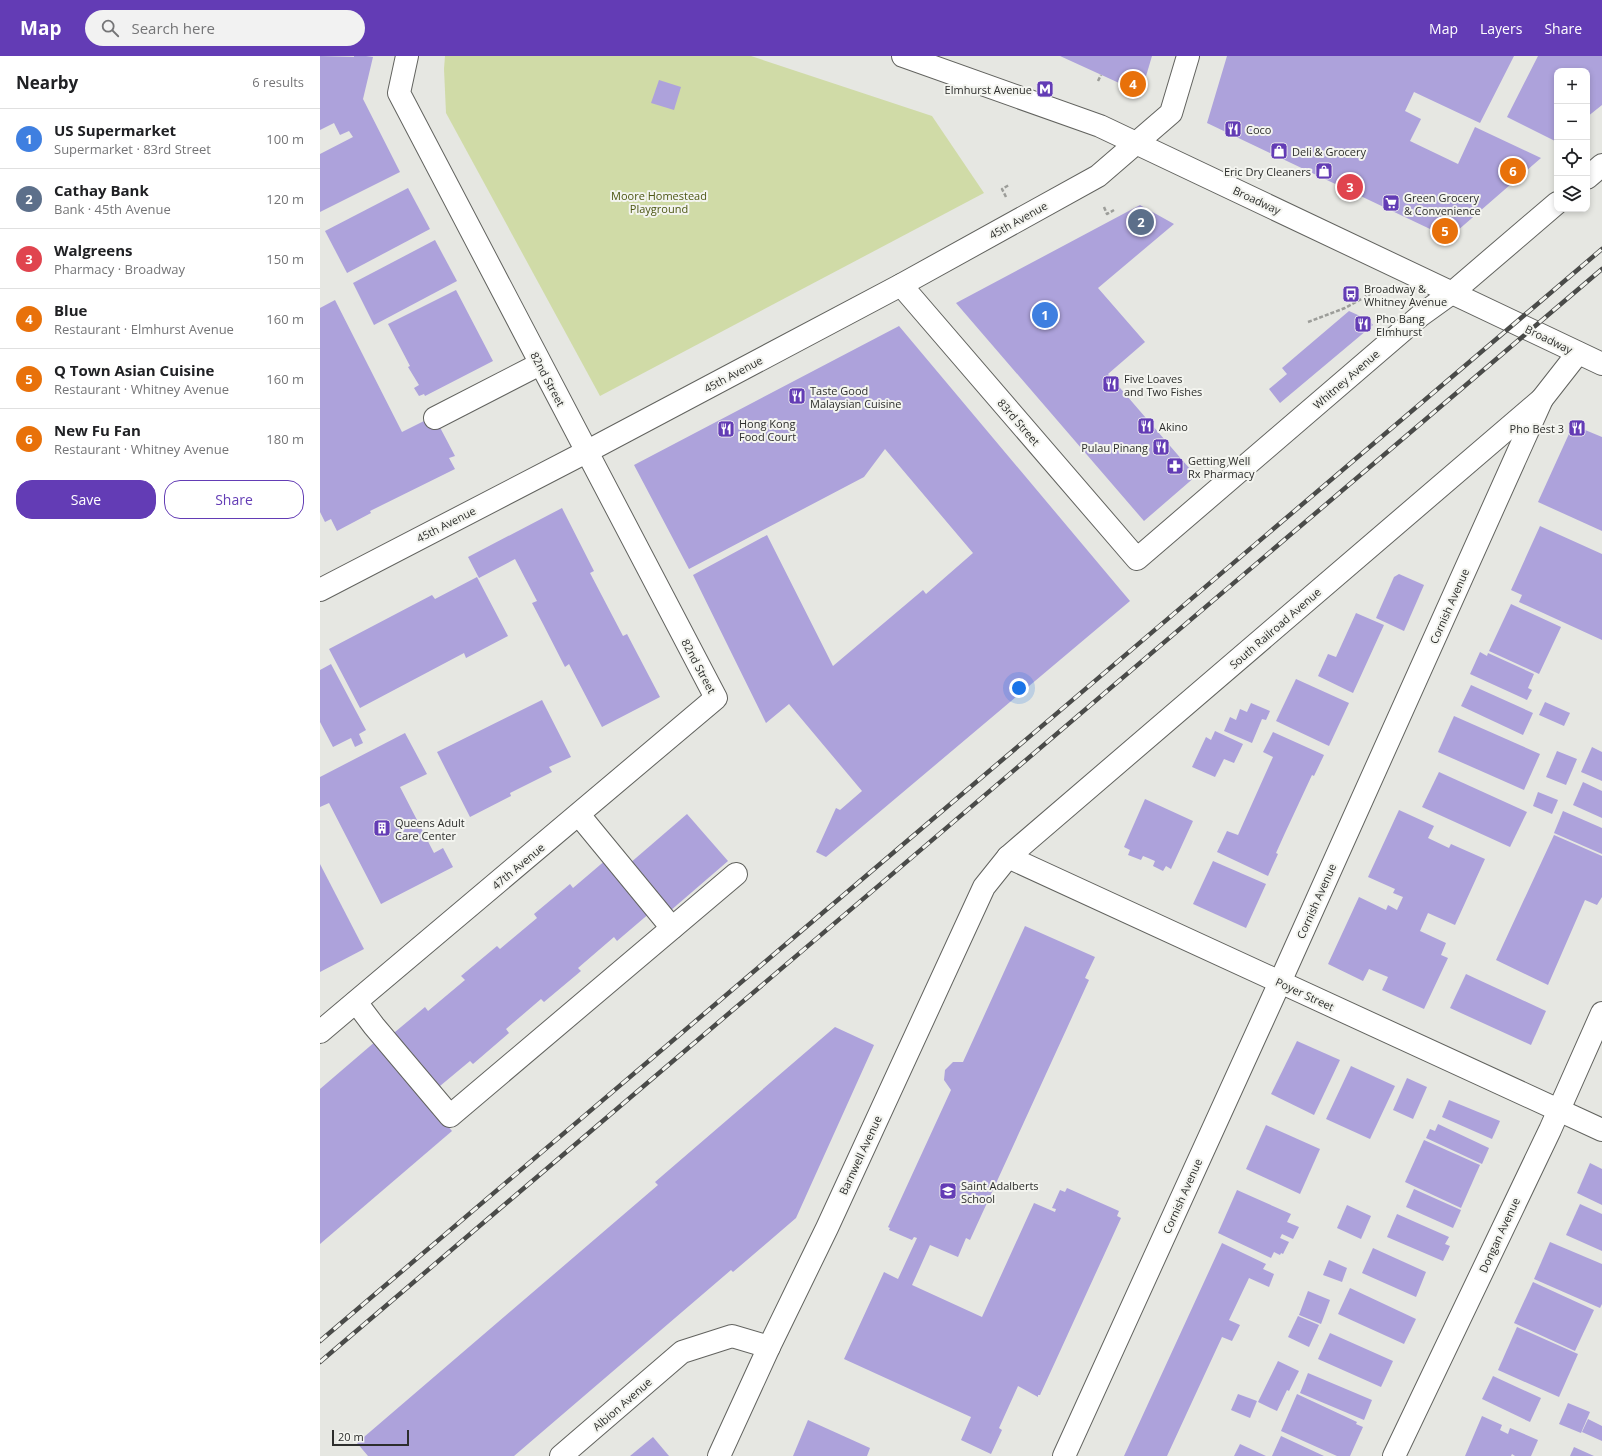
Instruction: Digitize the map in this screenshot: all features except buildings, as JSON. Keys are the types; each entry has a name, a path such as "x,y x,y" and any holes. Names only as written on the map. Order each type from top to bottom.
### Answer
{"street":[{"name":"82nd Street","path":"407,56 398,93 716,698"},
{"name":"Broadway","path":"903,56 1100,126 1453,292 1602,364"},
{"path":"1137,143 1171,113 1188,56"},
{"name":"45th Avenue","path":"320,590 586,452 902,285 1098,176 1137,143"},
{"path":"1589,176 1602,165"},
{"name":"Whitney Avenue","path":"1137,559 1421,315 1453,292 1554,206"},
{"name":"83rd Street","path":"902,285 1137,559"},
{"name":"Cornish Avenue","path":"1064,1456 1280,982 1542,399 1578,353"},
{"path":"435,418 540,364"},
{"name":"South Railroad Avenue","path":"1008,857 1542,399"},
{"name":"47th Avenue","path":"320,1032 716,698"},
{"path":"579,814 672,928"},
{"name":"Poyer Street","path":"1008,857 1602,1130"},
{"name":"Barnwell Avenue","path":"719,1456 769,1347 830,1221 984,887 1008,857"},
{"path":"356,1002 374,1026 450,1116 736,874"},
{"name":"Dongan Avenue","path":"1394,1456 1559,1110 1602,1013"},
{"name":"Albion Avenue","path":"561,1456 682,1352 732,1336 769,1347"}],"path":[{"path":"1098,82 1101,75"},
{"path":"1006,196 1002,189 1008,185"},
{"path":"1104,207 1107,214 1114,210"},
{"path":"1308,322 1345,308 1372,293"}],"green space":[{"name":"Moore Homestead Playground","path":"445,56 751,56 932,116 984,193 600,396 446,113 444,69"}],"railway":[{"path":"320,1341 1602,249"},
{"path":"320,1362 1602,269"}],"place":[{"name":"Blue","path":"1133,84"},
{"name":"Elmhurst Avenue","path":"1045,89"},
{"name":"Coco","path":"1233,129"},
{"name":"Deli & Grocery","path":"1279,151"},
{"name":"Eric Dry Cleaners","path":"1324,171"},
{"name":"New Fu Fan","path":"1513,171"},
{"name":"Walgreens","path":"1350,187"},
{"name":"Green Grocery & Convenience","path":"1391,203"},
{"name":"Cathay Bank","path":"1141,222"},
{"name":"Q Town Asian Cuisine","path":"1445,231"},
{"name":"Broadway & Whitney Avenue","path":"1351,294"},
{"name":"US Supermarket","path":"1045,315"},
{"name":"Pho Bang Elmhurst","path":"1363,324"},
{"name":"Five Loaves and Two Fishes","path":"1111,384"},
{"name":"Taste Good Malaysian Cuisine","path":"797,396"},
{"name":"Akino","path":"1146,426"},
{"name":"Pho Best 3","path":"1577,428"},
{"name":"Hong Kong Food Court","path":"726,429"},
{"name":"Pulau Pinang","path":"1161,447"},
{"name":"Getting Well Rx Pharmacy","path":"1175,466"},
{"name":"Queens Adult Care Center","path":"382,828"},
{"name":"Saint Adalberts School","path":"948,1191"}]}
